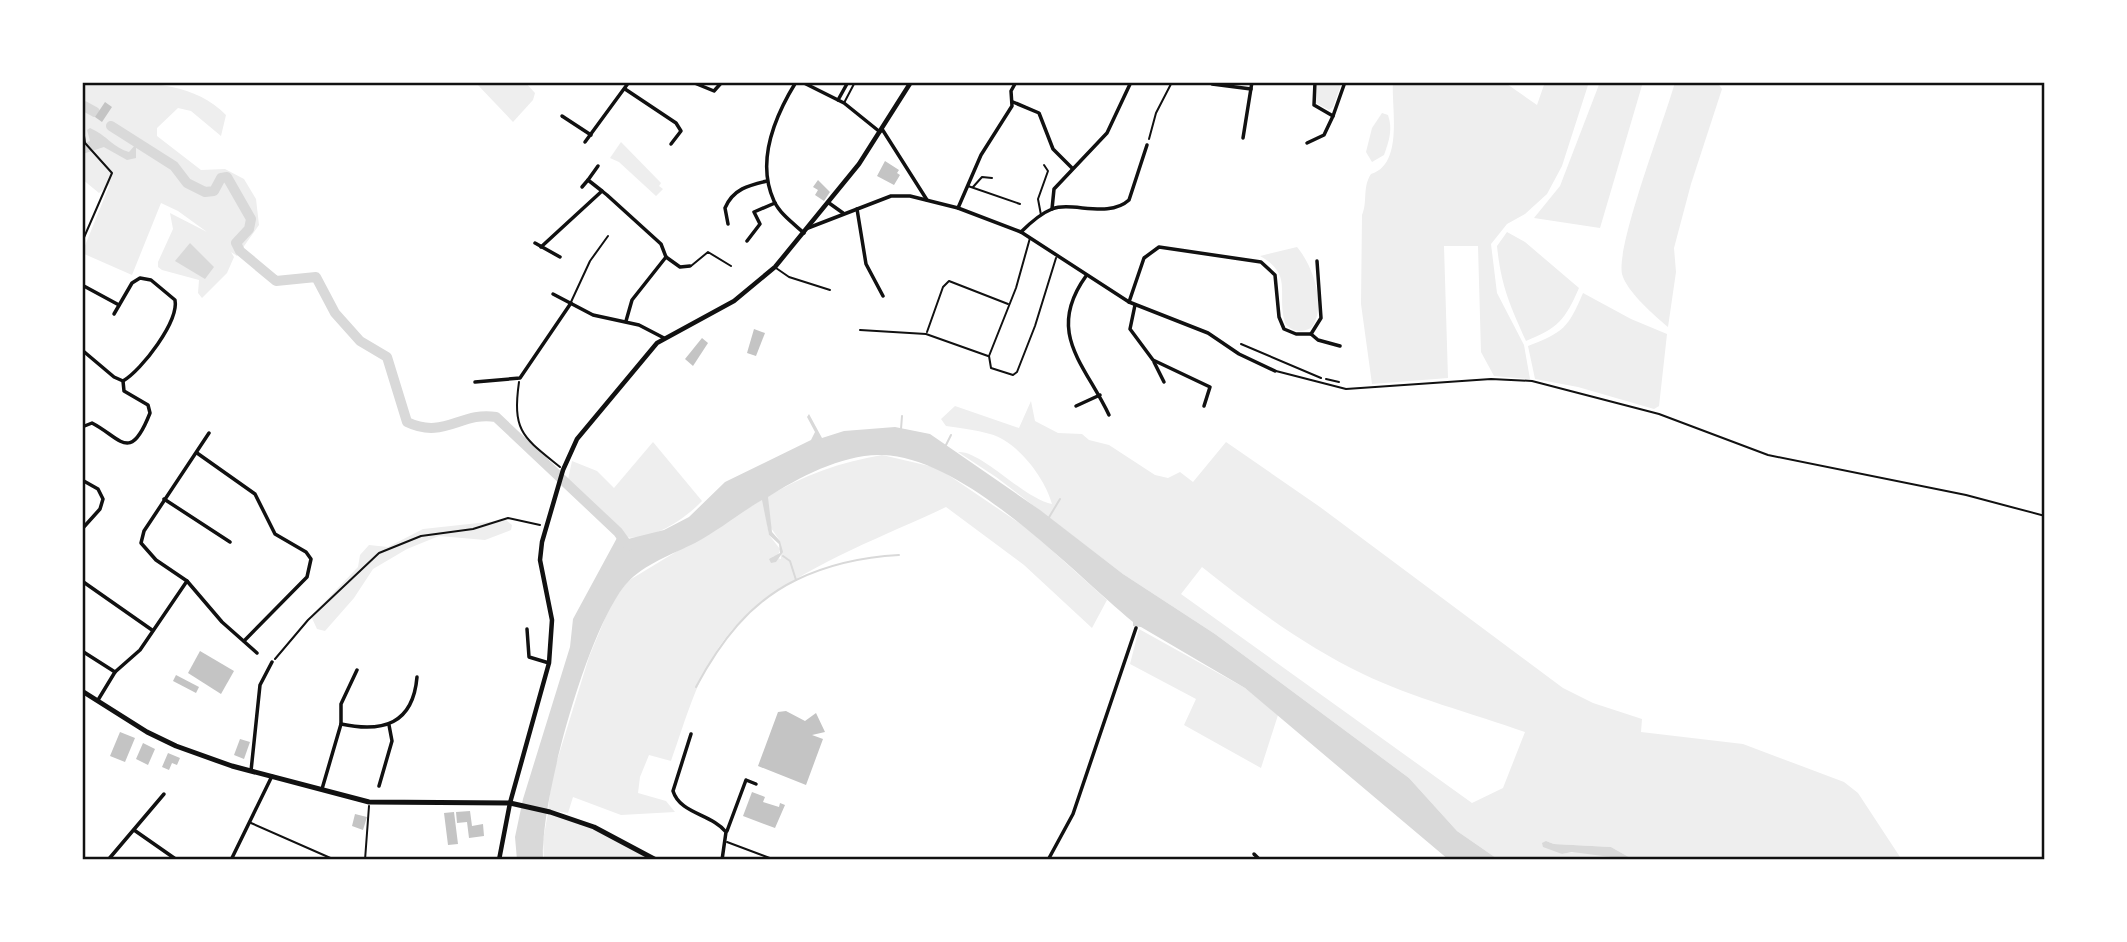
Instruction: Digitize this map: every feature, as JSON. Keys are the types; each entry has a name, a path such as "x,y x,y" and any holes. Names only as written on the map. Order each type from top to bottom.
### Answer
{"main road":[{"path":"499,860 511,804 549,663 552,620 540,560 546,526 563,470 577,439 639,362 664,338 734,301 775,267 829,203 911,82"},
{"path":"82,691 176,746 251,771 369,802 511,804 564,816 630,844 656,860"}],"street":[{"path":"585,142 629,82"},
{"path":"692,82 714,91 722,82"},
{"path":"796,82 774,130 768,155 767,181 775,203 804,233"},
{"path":"802,82 844,103 881,130 927,200"},
{"path":"838,100 848,82"},
{"path":"958,208 970,186 981,155 1013,102 1011,91 1016,82"},
{"path":"1052,209 1054,189 1107,133 1131,82"},
{"path":"1243,138 1252,82"},
{"path":"1315,82 1314,105 1333,116"},
{"path":"1307,144 1324,135 1345,82"},
{"path":"1212,84 1251,89"},
{"path":"625,89 676,123 681,131 671,144"},
{"path":"1013,102 1039,113 1053,149 1072,168"},
{"path":"562,116 591,135"},
{"path":"1021,232 1052,209 1124,205 1129,200 1147,145"},
{"path":"582,187 598,166"},
{"path":"588,180 661,244 666,257 680,267 690,266"},
{"path":"728,224 724,208 732,196 748,185 767,181"},
{"path":"541,247 602,191"},
{"path":"808,228 897,195 958,208 1021,232 1129,302 1208,333 1239,354 1275,371"},
{"path":"747,241 760,224 754,212 775,203"},
{"path":"829,203 845,214"},
{"path":"857,209 866,264 883,296"},
{"path":"535,243 560,257"},
{"path":"1129,302 1144,258 1158,247 1261,262 1275,275 1281,324 1290,333 1311,334 1318,340 1340,346"},
{"path":"626,321 632,300 666,257"},
{"path":"1311,334 1321,318 1317,261"},
{"path":"1086,276 1072,302 1067,330 1080,365 1100,395 1109,415"},
{"path":"114,314 132,283 140,278 150,280 169,291 176,306 154,350 123,381"},
{"path":"82,285 119,305"},
{"path":"554,294 593,315 626,321 664,338"},
{"path":"475,382 520,378 571,303"},
{"path":"1135,305 1130,329 1153,360 1164,382"},
{"path":"82,350 114,377 123,381 127,393 150,408 149,417 136,438 120,443 92,423 82,427"},
{"path":"1153,360 1210,387 1204,406"},
{"path":"1076,406 1100,395"},
{"path":"209,433 144,531 142,548 187,581 222,622 257,653"},
{"path":"197,453 255,494 275,534 306,552 312,559 307,578 244,641"},
{"path":"82,480 98,489 103,499 100,509 82,530"},
{"path":"164,499 230,542"},
{"path":"82,581 152,630"},
{"path":"97,702 115,672 140,650 187,581"},
{"path":"1048,860 1073,814 1136,628"},
{"path":"527,629 529,657 549,663"},
{"path":"82,651 115,672"},
{"path":"251,771 260,685 272,662"},
{"path":"322,791 341,724 341,704 357,670"},
{"path":"341,724 356,727 389,725 411,708 417,677"},
{"path":"379,786 392,741 389,725"},
{"path":"691,734 674,782 676,799 715,820 726,832"},
{"path":"231,860 272,776"},
{"path":"722,860 727,842 726,832 747,780 756,784"},
{"path":"108,860 164,794"},
{"path":"134,830 177,860"},
{"path":"1254,854 1260,860"}],"lane":[{"path":"844,103 855,82"},
{"path":"82,242 112,173 85,143 83,129"},
{"path":"1041,216 1038,199 1048,171 1044,165"},
{"path":"970,186 982,177 992,178"},
{"path":"970,186 1020,204"},
{"path":"571,303 590,261 608,236"},
{"path":"1030,237 989,356 990,369 1013,375 1017,372 1035,327 1057,255"},
{"path":"690,266 708,252 731,267"},
{"path":"775,267 789,277 830,290"},
{"path":"926,334 943,287 949,281 1009,304"},
{"path":"860,330 926,334 989,356"},
{"path":"1275,371 1322,385 1359,388 1491,379 1532,381 1659,414 1768,455 1966,495 2045,516"},
{"path":"251,823 335,860"},
{"path":"727,842 775,860"}],"path":[{"path":"1147,145 1156,113 1172,82"},
{"path":"1241,344 1308,374 1339,382"},
{"path":"520,378 517,422 527,439 563,470"},
{"path":"272,662 308,620 379,553 421,536 474,529 508,519 546,526"},
{"path":"365,860 369,802"}],"shaded area":[{"path":"82,82 139,83 177,88 195,94 226,115 221,136 191,111 178,108 157,128 157,136 201,170 225,169 244,179 256,199 259,225 237,256 231,252 234,257 227,273 202,298 198,293 199,280 162,270 158,267 158,262 173,229 170,213 207,232 178,211 161,203 132,275 82,253 110,184 99,193 82,179"},
{"path":"475,82 525,82 535,93 533,100 513,122"},
{"path":"1317,82 1342,82 1333,107 1329,110 1316,103"},
{"path":"1393,82 1504,82 1537,105 1545,82 1589,82 1562,166 1547,194 1525,214 1507,224 1491,244 1497,293 1524,345 1530,379 1494,376 1481,352 1478,246 1444,246 1448,378 1372,384 1361,304 1362,215 1368,179 1388,159 1392,147"},
{"path":"1600,82 1643,82 1600,228 1534,218 1560,186"},
{"path":"1675,82 1717,82 1722,89 1691,184 1674,248 1676,272 1668,327 1629,288 1622,274 1622,259 1633,210"},
{"path":"1382,113 1388,115 1389,140 1384,155 1372,162 1366,152 1372,128"},
{"path":"90,128 129,152 136,144 136,158 127,160 102,146 92,148 87,130"},
{"path":"621,142 661,183 659,186 663,189 656,196 619,162 610,158"},
{"path":"1507,232 1525,242 1579,288 1559,322 1546,332 1526,341 1501,273 1497,246"},
{"path":"190,243 214,267 205,279 175,261"},
{"path":"1297,247 1313,275 1318,298 1316,319 1311,328 1304,331 1294,330 1285,323 1280,278 1277,270 1260,256"},
{"path":"1583,293 1631,319 1667,334 1659,406 1654,409 1578,387 1535,379 1528,346 1550,337 1563,327"},
{"path":"1031,401 1035,421 1058,433 1082,434 1089,440 1109,445 1155,475 1168,478 1180,472 1193,482 1226,442 1320,507 1563,688 1593,703 1642,719 1641,732 1743,744 1844,782 1858,793 1902,860 1634,860 1611,847 1554,844 1546,841 1562,854 1590,852 1616,860 1499,860 1457,831 1409,778 1215,634 1123,574 996,477 958,452 978,459 1029,493 1052,504 1036,472 1010,444 990,434 946,426 941,419 955,406 1019,428","holes":["1202,567 1260,611 1341,663 1421,698 1525,732 1503,788 1472,803 1181,594"]},
{"path":"809,414 822,438 844,431 895,427 930,434 1040,510 1123,574 1215,634 1409,778 1457,831 1499,860 1449,860 1245,688 1141,627 1133,626 1133,622 1048,547 982,495 948,475 915,461 868,455 838,462 808,474 768,497 772,532 780,541 783,552 776,562 771,563 769,559 780,553 779,544 769,535 762,500 704,538 650,565 627,583 612,605 597,637 569,716 549,798 543,860 517,860 515,837 523,799 570,647 573,619 618,536 628,539 664,530 689,517 725,482 811,440 815,432 807,417"},
{"path":"653,442 702,501 675,523 653,534 629,538 618,536 618,532 567,484 572,461 597,471 614,488"},
{"path":"882,455 938,468 1028,529 1107,600 1092,628 1024,565 946,507 857,547 796,579 768,597 724,640 706,668 671,761 649,755 640,777 638,793 666,801 675,812 621,815 573,797 568,813 548,810 552,777 589,657 611,604 628,581 763,499 769,535 780,549 778,556 772,557 781,559 780,541 771,528 767,497 823,470"},
{"path":"506,520 512,525 511,530 485,540 439,536 407,549 373,569 354,598 325,631 317,629 311,616 358,567 360,555 369,545 388,547 423,529"},
{"path":"1139,629 1245,688 1278,715 1261,768 1184,725 1196,699 1130,664"},
{"path":"548,813 587,825 654,860 544,860 543,840"},
{"path":"1546,841 1554,844 1611,847 1634,860 1572,852 1562,854 1543,847 1542,843"}],"building":[{"path":"105,102 112,107 102,122 95,117"},
{"path":"885,161 899,170 897,173 900,175 894,185 877,176"},
{"path":"818,180 830,192 824,201 815,195 818,190 813,187"},
{"path":"754,329 765,333 756,356 747,353"},
{"path":"702,338 708,343 693,366 685,359"},
{"path":"200,651 234,671 221,694 188,673"},
{"path":"176,675 199,687 196,693 173,681"},
{"path":"786,711 805,721 816,713 825,732 812,735 823,739 806,785 758,766 778,712"},
{"path":"120,732 135,738 125,762 110,756"},
{"path":"240,739 250,742 244,759 234,755"},
{"path":"143,743 155,749 148,765 136,759"},
{"path":"168,753 180,758 177,765 172,763 169,770 162,767"},
{"path":"752,792 765,797 763,802 779,807 780,803 785,805 775,828 743,816"},
{"path":"470,811 472,826 483,824 484,836 469,838 467,822 457,823 456,812"},
{"path":"454,812 458,844 448,845 444,813"},
{"path":"355,814 367,817 363,830 352,826"}],"waterway":[{"path":"84,106 95,112"},
{"path":"111,126 174,166 187,183 205,192 214,191 221,178 227,177 251,219 249,229 236,243 240,251 276,281 316,277 335,313 360,341 387,357 407,422 432,428 484,416 496,417 618,532 628,546"},
{"path":"82,149 103,142"},
{"path":"901,429 902,416"},
{"path":"945,447 951,435"},
{"path":"1048,519 1060,499"},
{"path":"796,580 846,562 899,555"},
{"path":"696,687 737,625 764,600 796,580 790,561 783,556"}]}
